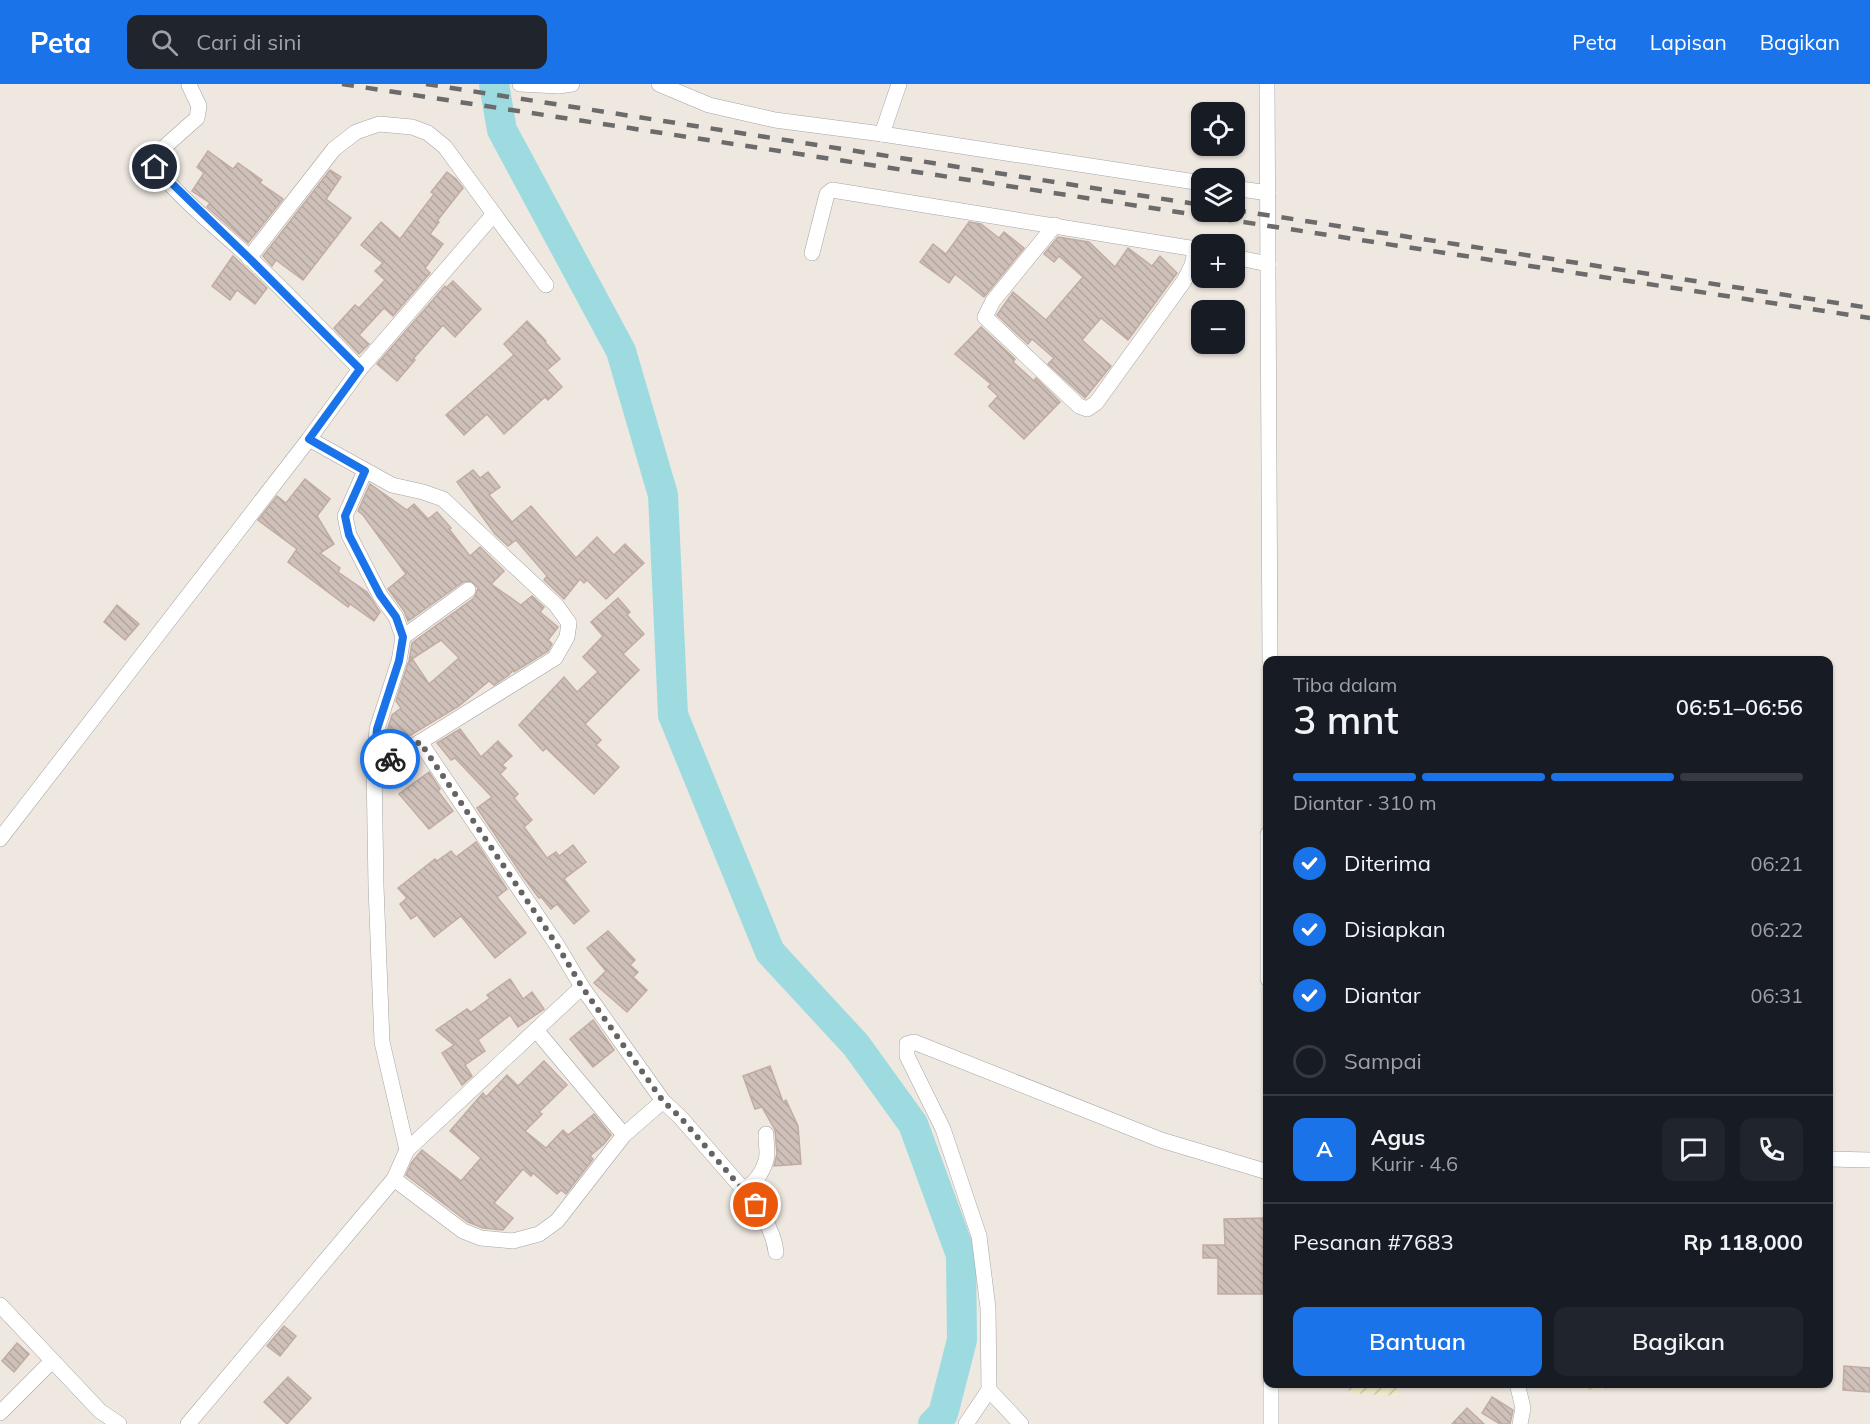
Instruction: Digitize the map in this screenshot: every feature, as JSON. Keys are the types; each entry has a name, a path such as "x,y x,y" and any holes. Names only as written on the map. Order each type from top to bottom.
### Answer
{"street":[{"path":"520,84 563,84"},
{"path":"659,84 709,105 775,120 1191,181"},
{"path":"882,134 899,84"},
{"path":"1268,84 1270,656"},
{"path":"189,85 199,106 196,117 152,158 155,167 360,369"},
{"path":"249,258 334,149 356,132 379,124 412,127 428,133 445,147 546,285"},
{"path":"812,253 827,194 832,190 1191,248"},
{"path":"1245,190 1268,193"},
{"path":"0,839 309,439 360,369 494,214"},
{"path":"1054,225 993,301 985,317 1079,406 1087,409 1096,403 1184,281 1191,268"},
{"path":"1245,259 1268,264"},
{"path":"309,439 392,485 442,499 556,606 569,623 567,637 555,658 420,742 374,767"},
{"path":"365,471 345,516 349,535 380,595 396,617 403,637 399,661 377,729 374,767 382,1042 407,1150"},
{"path":"403,637 468,591"},
{"path":"420,742 557,945 582,987 663,1101 681,1118 756,1205 774,1236 776,1252"},
{"path":"188,1424 394,1179 407,1150 582,987"},
{"path":"536,1030 624,1135"},
{"path":"966,1424 989,1390 988,1308 979,1236 944,1129 907,1056 907,1044 914,1042 1161,1140 1263,1171"},
{"path":"394,1179 464,1231 481,1238 513,1241 539,1234 557,1221 624,1135 663,1101"},
{"path":"742,1188 752,1184 762,1170 767,1156 766,1134"},
{"path":"1833,1159 1870,1160"},
{"path":"0,1305 100,1412 119,1424"},
{"path":"0,1413 52,1361"},
{"path":"1271,1388 1271,1424"},
{"path":"1518,1388 1523,1408 1520,1424"},
{"path":"989,1390 1021,1424"}],"shaded area":[{"path":"1348,1388 1399,1388 1398,1396 1349,1393"},
{"path":"1581,1388 1617,1388 1581,1390"}],"building":[{"path":"208,151 233,169 238,163 262,180 260,183 283,199 248,243 207,207 210,203 192,191 204,173 197,167"},
{"path":"330,170 341,177 326,199 351,218 303,280 276,260 272,266 263,256"},
{"path":"447,172 463,188 437,221 439,222 430,234 443,244 425,268 430,273 393,316 384,308 359,335 369,344 359,354 334,328 355,305 359,308 385,280 375,271 383,263 361,245 381,222 400,239 434,194 431,192"},
{"path":"969,222 981,224 999,238 1004,232 1024,248 984,297 955,274 949,283 920,262 933,244 946,254"},
{"path":"1058,237 1089,242 1115,267 1128,248 1152,266 1160,256 1177,273 1128,340 1101,318 1082,340 1111,366 1085,398 1048,364 1054,358 1032,339 1028,344 997,315 1013,292 1046,320 1083,277 1059,256 1054,262 1044,254"},
{"path":"233,256 267,288 255,304 237,290 230,300 212,286"},
{"path":"453,281 481,309 455,337 443,325 397,381 377,364 445,286 446,288"},
{"path":"527,321 560,359 547,370 562,387 548,400 545,397 504,434 487,414 464,435 446,415 514,355 504,344"},
{"path":"981,327 1015,359 1013,362 1034,381 1036,378 1060,402 1024,439 989,406 998,396 988,387 991,384 955,354"},
{"path":"473,470 480,478 488,472 500,487 489,495 512,522 531,506 576,558 597,537 614,555 625,544 644,563 606,599 587,580 584,583 580,579 564,599 544,580 547,576 516,540 508,546 495,534 457,482"},
{"path":"305,479 330,499 317,516 334,544 320,553 340,568 338,572 367,592 380,612 374,621 350,604 348,607 288,562 297,549 258,520 277,496 286,503"},
{"path":"370,484 407,510 414,504 428,519 437,512 470,556 480,547 504,571 491,584 521,605 532,596 544,607 540,612 558,627 548,640 552,644 548,651 514,672 513,670 494,685 489,681 459,706 396,744 387,731 392,715 401,708 396,701 408,663 413,660 429,684 459,658 441,640 409,661 412,643 474,598 478,588 471,581 463,582 408,621 404,611 388,589 406,574 358,511"},
{"path":"618,598 630,612 627,615 644,634 623,654 639,670 585,724 601,740 596,745 619,767 594,794 546,748 543,751 519,725 564,677 577,692 598,672 583,657 603,636 591,622"},
{"path":"117,605 139,624 125,640 104,622"},
{"path":"460,729 481,757 498,741 512,756 502,765 506,768 500,774 518,794 514,798 532,820 524,827 547,858 556,852 559,856 573,845 586,862 564,879 589,911 574,924 557,904 551,909 541,897 539,898 477,808 492,797 455,758 451,760 437,743"},
{"path":"429,772 440,789 438,791 453,811 429,829 399,794"},
{"path":"476,842 507,889 497,897 526,933 495,958 461,916 434,937 417,915 411,919 400,904 407,898 398,888 435,859 437,861 451,851 456,857"},
{"path":"608,931 635,960 630,965 638,972 633,977 647,990 627,1012 594,983 606,971 587,948"},
{"path":"510,979 523,999 532,992 544,1009 518,1027 510,1015 478,1040 485,1051 465,1065 472,1076 462,1085 442,1053 454,1045 436,1030 467,1009 471,1012 490,998 487,995"},
{"path":"593,1020 614,1050 593,1067 570,1039"},
{"path":"544,1061 567,1085 539,1112 542,1114 525,1131 546,1148 563,1130 568,1135 594,1114 611,1135 590,1156 593,1159 566,1194 561,1190 557,1194 533,1173 531,1176 523,1169 494,1203 513,1218 503,1230 483,1228 468,1222 406,1175 412,1162 422,1150 461,1181 481,1158 450,1131 483,1093 486,1097 507,1075 518,1086"},
{"path":"770,1066 783,1102 786,1100 798,1126 801,1164 774,1166 777,1154 775,1130 762,1107 755,1109 743,1076"},
{"path":"1263,1218 1263,1294 1218,1294 1218,1258 1203,1258 1203,1245 1225,1245 1224,1219"},
{"path":"284,1326 296,1336 280,1356 267,1346"},
{"path":"17,1343 29,1354 14,1372 2,1361"},
{"path":"1844,1366 1870,1368 1870,1392 1843,1390"},
{"path":"288,1377 311,1398 287,1424 264,1402"},
{"path":"1492,1397 1513,1410 1510,1424 1500,1424 1482,1413"},
{"path":"1467,1408 1484,1424 1452,1424"}],"waterway":[{"path":"494,84 502,130 621,351 663,495 673,715 770,952 856,1045 913,1124 961,1255 962,1340 943,1414 933,1424"}],"railway":[{"path":"342,84 1870,318"},
{"path":"426,84 1191,203"},
{"path":"1245,212 1870,308"}],"way so far":[{"path":"390,759 420,742 557,945 582,987 663,1101 681,1118 756,1205"}],"route":[{"path":"155,167 360,369 309,439 365,471 345,516 349,535 380,595 396,617 403,637 399,661 377,729 374,767 390,759"}]}
